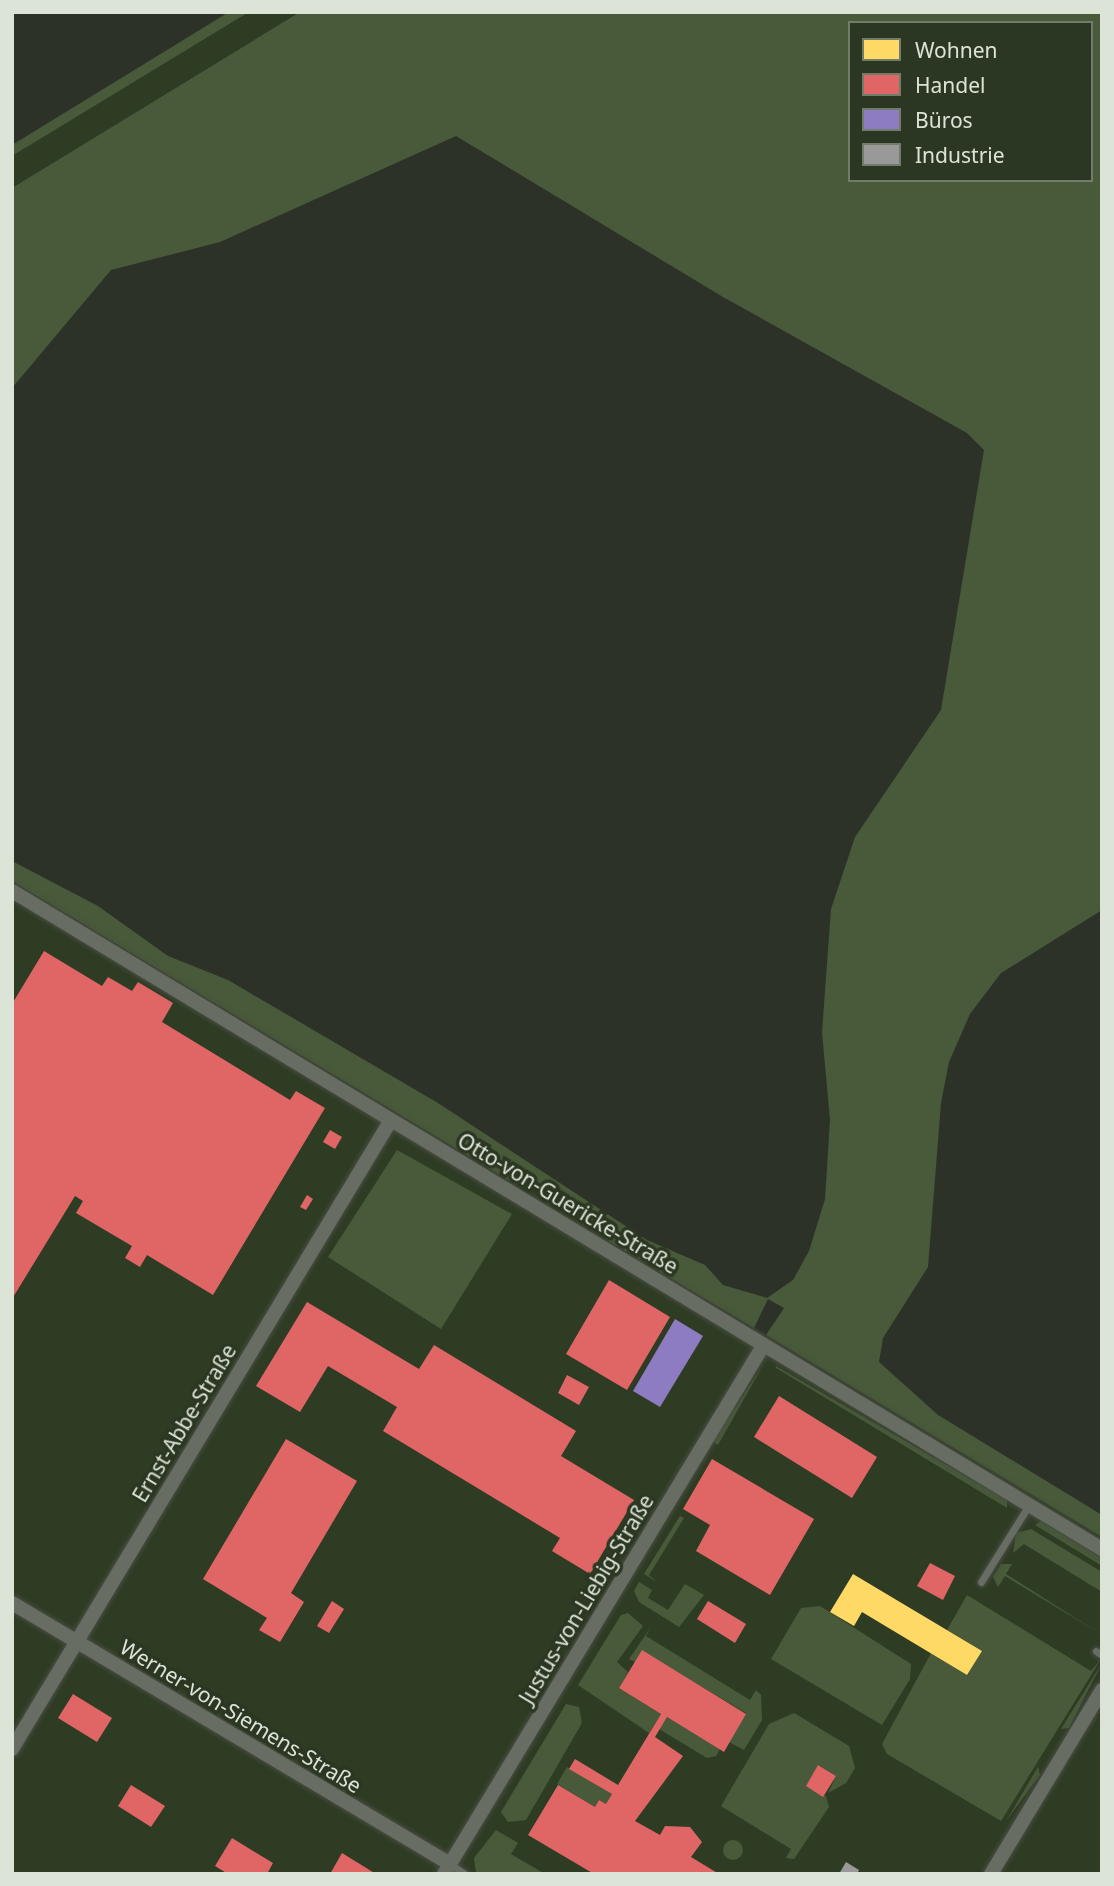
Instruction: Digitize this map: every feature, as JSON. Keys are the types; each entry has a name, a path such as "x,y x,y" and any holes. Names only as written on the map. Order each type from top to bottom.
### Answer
{"street":[{"name":"Otto-von-Guericke-Straße","path":"12,891 1102,1549"},
{"name":"Ernst-Abbe-Straße","path":"12,1749 391,1120"},
{"name":"Justus-von-Liebig-Straße","path":"447,1869 763,1346"},
{"name":"Werner-von-Siemens-Straße","path":"12,1603 447,1869"},
{"path":"991,1874 1102,1690"}],"lane":[{"path":"981,1582 1029,1504"},
{"path":"447,1869 465,1874"}],"shaded area":[{"path":"229,12 249,12 12,156 12,145"},
{"path":"249,12 300,12 12,188 12,156"},
{"path":"300,12 1102,12 1102,910 1001,973 970,1014 949,1062 941,1103 928,1267 883,1338 879,1362 938,1415 1102,1515 1102,1537 766,1335 784,1308 768,1299 754,1328 570,1218 570,1209 533,1187 525,1190 12,881 12,861 98,906 168,956 228,980 438,1103 647,1240 705,1265 723,1285 767,1298 793,1280 809,1251 825,1199 830,1120 822,1032 831,909 855,837 941,710 984,450 967,433 723,297 456,136 220,242 111,270 12,388 12,188"},
{"path":"12,881 525,1190 533,1187 570,1209 571,1218 1102,1537 1102,1874 12,1874"},
{"path":"397,1150 512,1214 441,1329 328,1257"},
{"path":"762,1367 718,1445 713,1440"},
{"path":"776,1368 1007,1500 1007,1508"},
{"path":"680,1516 684,1518 649,1575 657,1582 644,1574"},
{"path":"1041,1521 1102,1558 1102,1566 1035,1525"},
{"path":"1031,1529 1102,1572 1102,1592 1024,1544 1013,1553 1016,1533"},
{"path":"1001,1564 1012,1564 1006,1574 1099,1633 1005,1576 998,1587 993,1577"},
{"path":"639,1582 652,1590 648,1598 668,1610 685,1584 704,1595 679,1627 639,1602 634,1591"},
{"path":"967,1595 1091,1671 1101,1659 1001,1821 887,1754 882,1744 931,1653 967,1675 982,1651 947,1630"},
{"path":"820,1606 911,1664 910,1679 882,1725 771,1659 801,1608"},
{"path":"628,1613 643,1626 617,1662 628,1672 619,1688 661,1714 649,1733 578,1685 621,1615"},
{"path":"651,1627 646,1636 750,1700 756,1690 761,1695 762,1720 744,1750 729,1742 746,1713 642,1651 635,1662 629,1659"},
{"path":"1102,1663 1069,1728 1061,1729"},
{"path":"566,1704 579,1707 582,1723 526,1820 508,1822 501,1812"},
{"path":"794,1713 849,1746 855,1768 846,1783 828,1793 836,1776 819,1765 806,1786 826,1796 829,1807 794,1859 786,1858 791,1849 721,1806 769,1724"},
{"path":"667,1717 720,1749 716,1756 707,1758 659,1729"},
{"path":"567,1767 612,1794 606,1804 599,1800 595,1807 557,1784"},
{"path":"1038,1767 1040,1775 1006,1821"},
{"path":"496,1830 518,1843 511,1854 545,1874 476,1873 474,1858"},
{"path":"733,1840 740,1843 743,1850 740,1857 733,1860 726,1857 723,1850 726,1843"}],"building: Wohnen":[{"path":"853,1574 982,1651 967,1675 862,1612 854,1626 830,1612"}],"building: Handel":[{"path":"44,951 102,986 108,977 132,991 138,982 173,1003 162,1022 290,1100 296,1091 325,1108 213,1295 147,1255 140,1267 125,1258 132,1246 76,1213 83,1201 75,1196 12,1299 12,1004"},
{"path":"330,1130 342,1137 335,1149 323,1142"},
{"path":"307,1195 313,1199 306,1210 300,1207"},
{"path":"609,1280 670,1317 627,1390 566,1354"},
{"path":"307,1302 419,1369 434,1345 576,1431 561,1456 634,1500 590,1574 552,1551 560,1538 383,1431 397,1407 328,1366 300,1412 256,1386"},
{"path":"567,1375 589,1387 579,1405 558,1393"},
{"path":"779,1396 877,1457 852,1498 754,1437"},
{"path":"286,1439 357,1481 291,1593 304,1602 280,1642 259,1630 267,1618 203,1579"},
{"path":"712,1459 814,1519 770,1595 696,1551 710,1525 683,1509"},
{"path":"930,1563 955,1576 943,1600 917,1586"},
{"path":"332,1601 344,1609 329,1633 317,1626"},
{"path":"708,1601 746,1624 735,1643 697,1619"},
{"path":"642,1650 746,1714 724,1752 667,1717 655,1737 683,1756 635,1821 660,1835 665,1826 690,1827 702,1842 691,1857 719,1874 594,1874 528,1835 558,1785 595,1807 599,1800 606,1804 612,1794 569,1769 575,1759 618,1785 661,1714 619,1688"},
{"path":"73,1694 112,1718 97,1742 58,1718"},
{"path":"818,1765 836,1776 823,1797 806,1786"},
{"path":"131,1785 165,1806 151,1827 118,1806"},
{"path":"232,1838 273,1863 267,1874 228,1874 215,1866"},
{"path":"342,1853 376,1874 330,1874"}],"building: Büros":[{"path":"675,1319 703,1336 660,1407 633,1391"}],"building: Industrie":[{"path":"846,1862 859,1870 857,1874 839,1874"}]}
